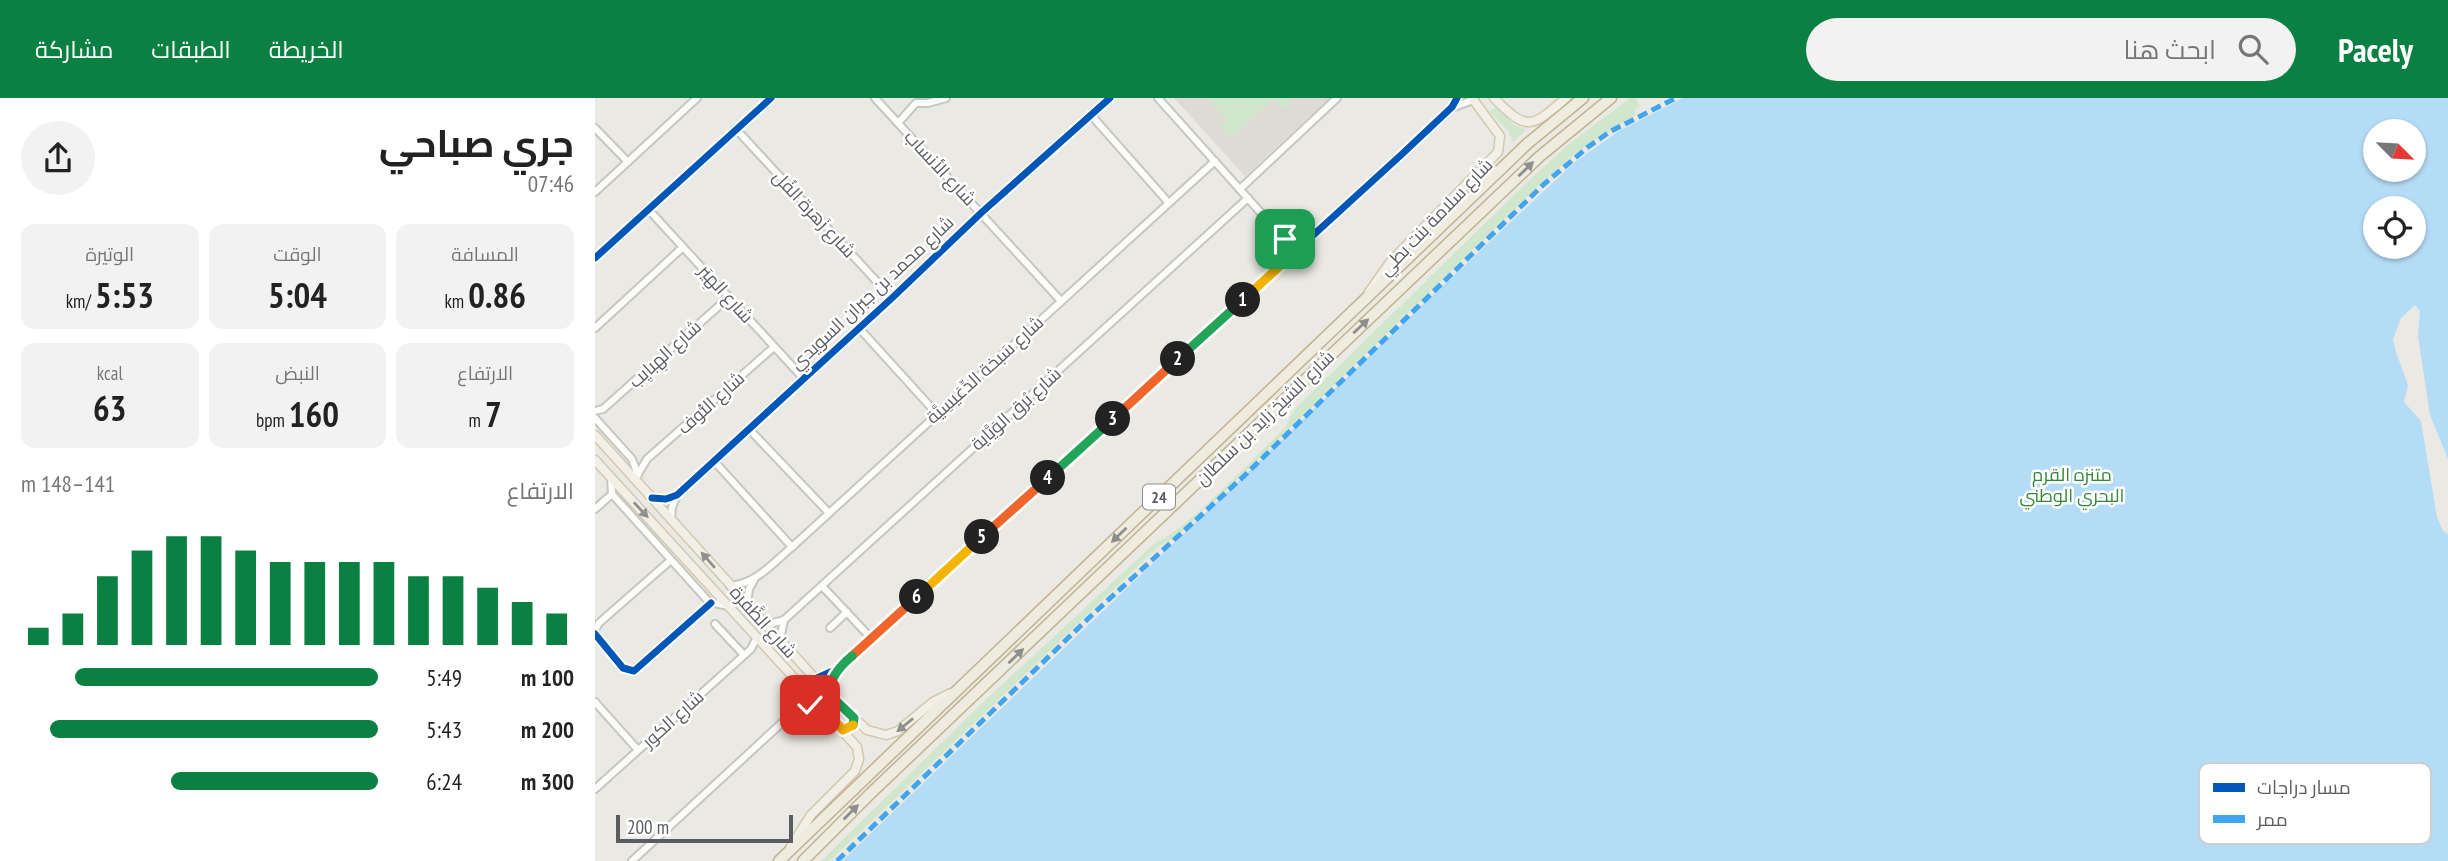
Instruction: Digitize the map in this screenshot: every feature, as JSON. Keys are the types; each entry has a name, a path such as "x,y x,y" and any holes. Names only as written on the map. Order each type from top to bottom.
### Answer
{"highway":[{"name":"شارع الشيخ زايد بن سلطان","path":"779,861 1527,144 1583,98"},
{"name":"شارع الشيخ زايد بن سلطان","path":"803,861 871,793 1539,157 1611,98"}],"main road":[{"path":"1480,108 1491,108 1493,98 1516,118 1527,123 1542,118 1566,98"},
{"name":"شارع سلامة بنت بطي","path":"1363,301 1391,261 1498,152 1500,136 1472,99"},
{"name":"شارع الظَّفرة","path":"595,435 638,479 671,520 814,679 873,733 892,734 933,702 954,692"},
{"name":"شارع الظَّفرة","path":"595,460 843,730 858,751 857,767 811,815 787,853"},
{"path":"843,730 853,725 854,718"}],"street":[{"path":"595,192 697,98"},
{"path":"595,258 771,98"},
{"name":"شارع الأنساب","path":"875,98 1061,301"},
{"path":"898,123 916,101 946,98"},
{"name":"شارع محمد بن جبران السويدي","path":"677,495 981,213 1110,98"},
{"path":"1158,98 1296,251"},
{"path":"1240,189 1337,98"},
{"path":"814,679 837,668 871,638 1296,251 1452,107 1457,98"},
{"path":"1452,107 1472,99"},
{"path":"1091,115 1168,202"},
{"name":"شارع زَهرة الفُل","path":"736,130 892,298"},
{"path":"597,134 628,162"},
{"name":"شارع سَبخة الدِّعَيسِيَّة","path":"730,586 745,584 755,578 792,547 1215,161"},
{"name":"شارع بُرق الوَيَّاية","path":"766,625 784,620 1248,198"},
{"name":"شارع الهِيَر","path":"649,209 804,379"},
{"path":"595,328 683,247"},
{"name":"شارع الهِبايِب","path":"601,425 599,411 728,298"},
{"path":"859,328 937,414"},
{"name":"شارع النُّوف","path":"638,479 647,459 774,347"},
{"path":"595,418 632,459 638,479"},
{"path":"749,429 829,513"},
{"path":"632,459 647,459"},
{"path":"714,461 792,547"},
{"name":"شارع الظَّفرة","path":"595,467 608,474"},
{"path":"595,509 612,494 608,474"},
{"name":"شارع الظَّفرة","path":"612,494 711,603 729,606"},
{"path":"652,498 666,499 677,495"},
{"path":"671,520 677,495"},
{"path":"671,560 599,624 595,632 624,668 634,671 711,603"},
{"path":"747,604 749,589 755,578"},
{"path":"821,586 871,638"},
{"path":"830,628 847,612"},
{"path":"780,640 784,620"},
{"name":"شارع الظَّفرة","path":"715,624 744,655"},
{"name":"شارع الكور","path":"595,789 751,649 757,637"},
{"name":"شارع الكور","path":"751,649 765,645"},
{"path":"829,694 837,668"},
{"path":"632,861 799,706 804,687"},
{"path":"595,702 638,750"},
{"path":"799,706 821,706"}],"shaded area":[{"path":"1174,98 1330,98 1245,176"}],"green space":[{"path":"1207,98 1288,98 1292,103 1285,109 1274,99 1231,138 1220,126 1227,120"},
{"path":"1630,98 1636,98 1640,106 1634,110 1636,114 1577,152 1541,183 1212,504 1199,513 1200,515 1175,538 1159,546 830,861 821,861 980,705 1156,542 1184,524 1221,491 1285,428 1294,410 1526,183 1569,144"},
{"path":"1496,106 1513,124 1526,130 1513,142 1509,132 1490,112"}],"water":[{"name":"متنزه القرم البحري الوطني","path":"1683,98 2448,98 2448,459 2430,415 2418,336 2420,311 2415,305 2401,318 2393,339 2408,385 2404,402 2421,421 2437,517 2443,531 2448,534 2448,861 842,861 1575,162 1619,131"}],"marked path":[{"path":"837,861 1094,613 1244,476 1543,185 1611,131 1676,98"}],"cycle path":[{"path":"595,258 771,98"},
{"path":"652,498 666,499 677,495 981,213 1110,98"},
{"path":"815,679 837,669 908,605 1401,155 1452,107 1457,98"},
{"path":"595,634 623,668 634,671 711,603"}],"route":[{"path":"810,705 821,706 843,730 850,728 854,718 829,694 837,668 1296,251 1285,239"}]}
